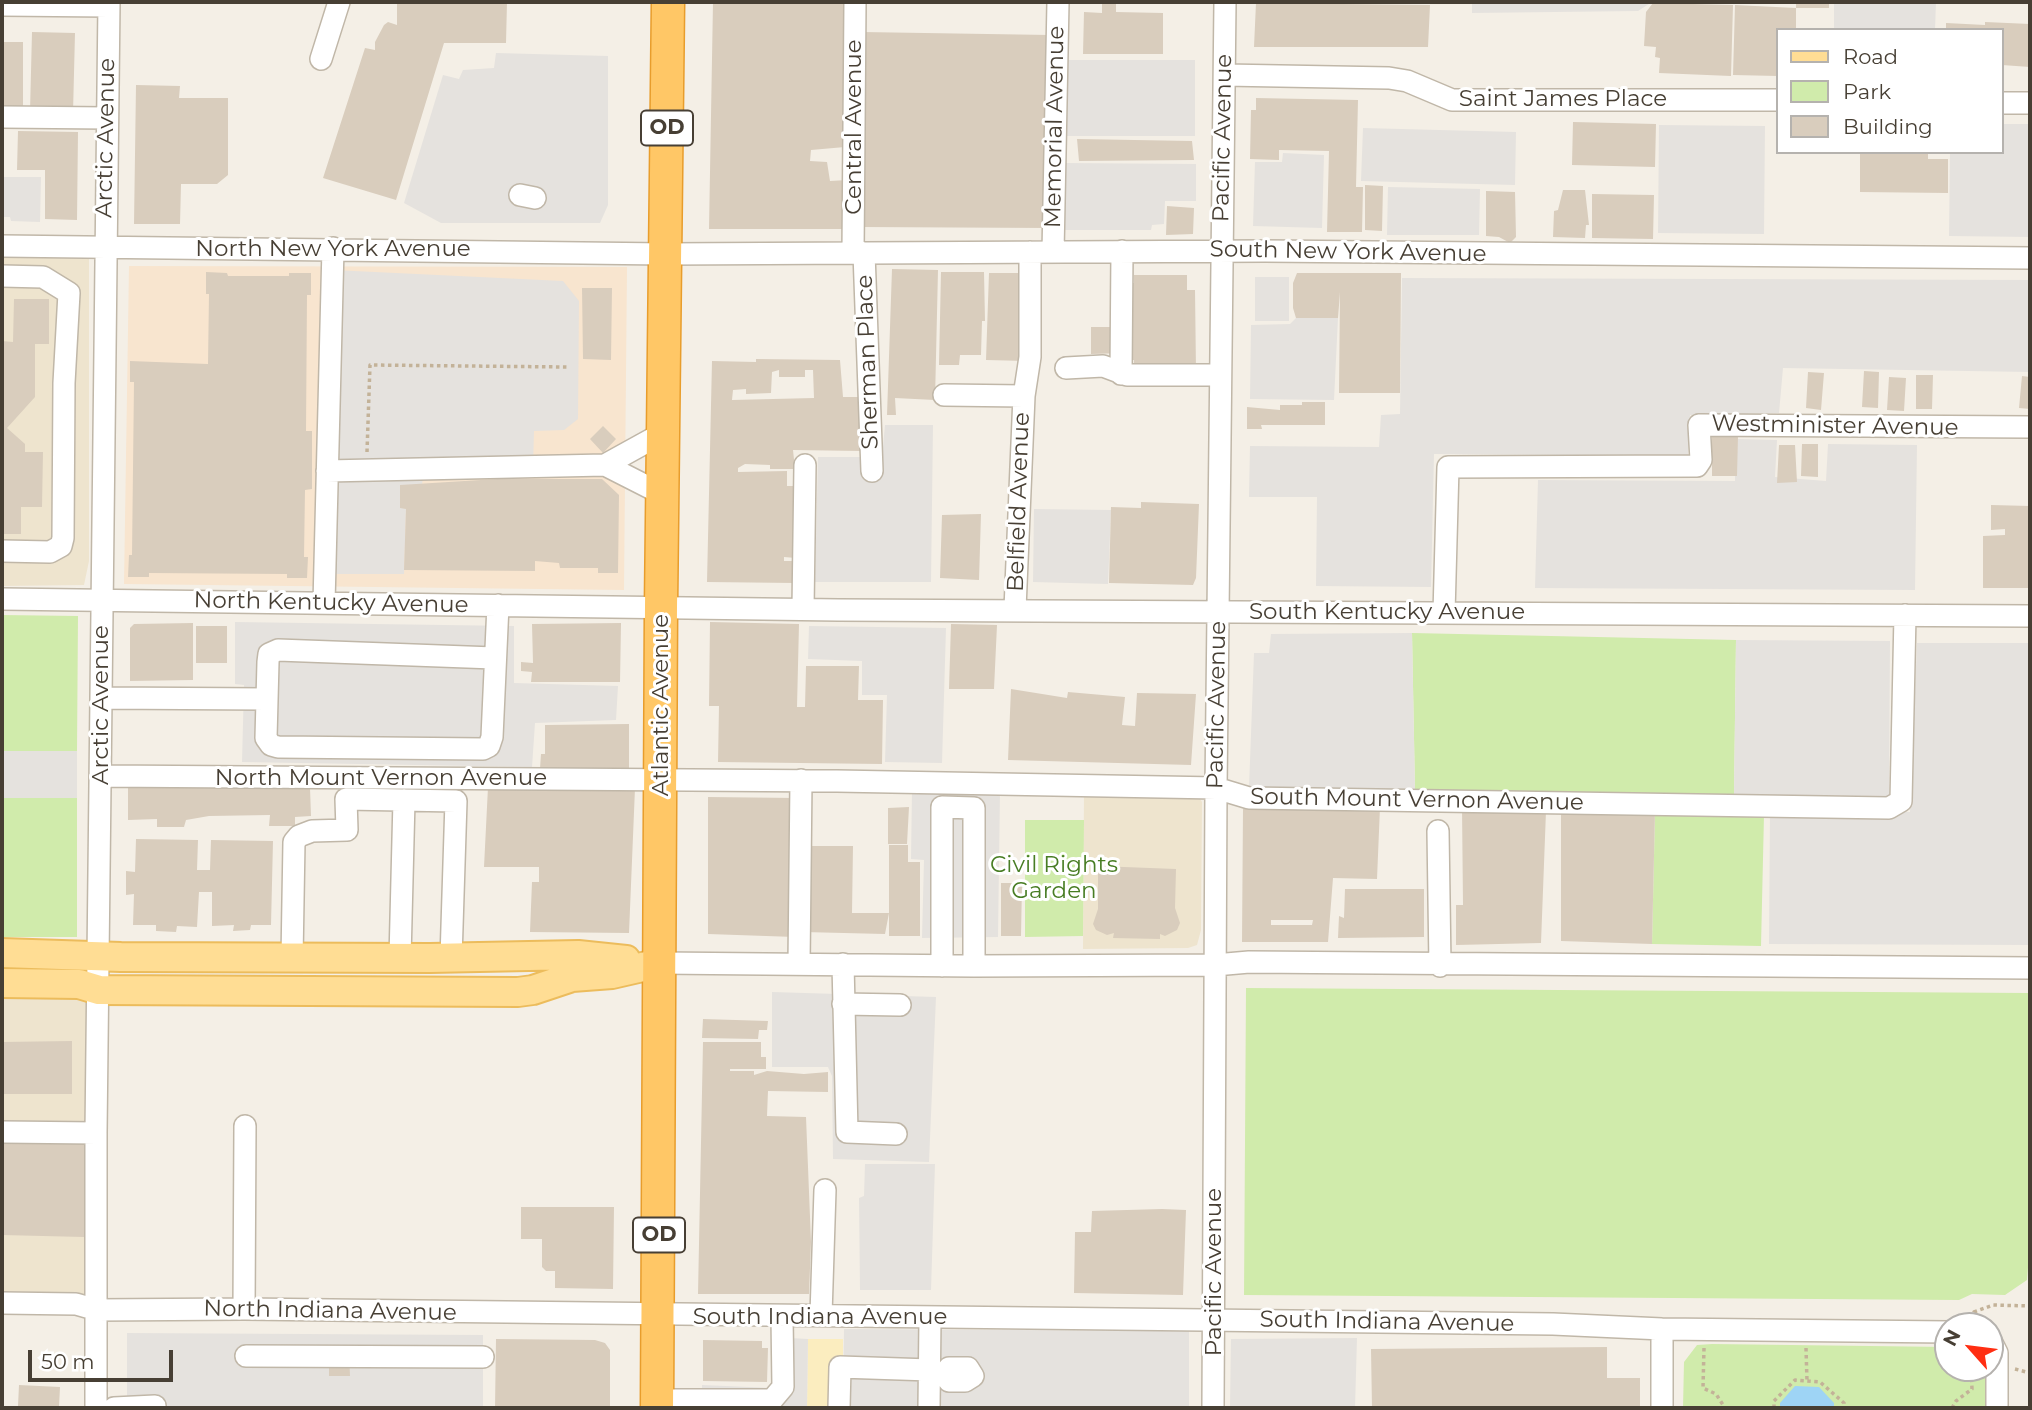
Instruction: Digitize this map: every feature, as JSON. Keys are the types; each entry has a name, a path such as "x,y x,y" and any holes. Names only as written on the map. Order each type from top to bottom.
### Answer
{"highway":[{"name":"Atlantic Avenue","path":"657,1404 662,780 660,606 668,2"}],"main road":[{"path":"2,953 100,957 292,958 578,955 660,963"},
{"path":"2,983 79,984 99,990 518,992 572,977 612,974 660,963"}],"street":[{"path":"321,59 339,2"},
{"name":"Central Avenue","path":"855,2 859,253"},
{"name":"Memorial Avenue","path":"1053,252 1058,2"},
{"name":"Pacific Avenue","path":"1213,1408 1216,788 1225,2"},
{"path":"2,5 109,4"},
{"name":"Arctic Avenue","path":"96,1408 96,1133 109,4"},
{"name":"Saint James Place","path":"1226,75 1389,78 1407,81 1452,100 1776,100"},
{"path":"2004,103 2030,103"},
{"path":"2,117 107,118"},
{"name":"North New York Avenue","path":"2,246 665,254"},
{"path":"324,603 334,248"},
{"path":"1121,374 1122,251"},
{"name":"South New York Avenue","path":"665,254 1221,251 2030,258"},
{"name":"Belfield Avenue","path":"1015,609 1024,396 1031,356 1030,252"},
{"name":"Sherman Place","path":"859,253 872,471"},
{"path":"2,276 43,277 69,293 64,383 63,538 61,545 50,552 2,551"},
{"path":"1066,368 1103,366 1121,374 1220,375"},
{"path":"944,395 1024,396"},
{"name":"Westminister Avenue","path":"1444,613 1448,467 1698,476 1701,460 1699,425 2030,427"},
{"path":"605,466 663,433"},
{"path":"803,609 805,464"},
{"path":"327,471 605,466 662,494"},
{"name":"North Kentucky Avenue","path":"2,599 660,606"},
{"path":"494,658 278,650 269,654 266,738 271,745 278,747 482,749 489,746 492,737 498,605"},
{"name":"South Kentucky Avenue","path":"660,606 1218,612 2030,615"},
{"name":"South Mount Vernon Avenue","path":"662,780 1216,788 1249,798 1889,808 1901,801 1905,615"},
{"path":"101,698 267,699"},
{"name":"North Mount Vernon Avenue","path":"101,776 662,780"},
{"path":"799,964 801,780"},
{"path":"942,966 943,782"},
{"path":"974,966 975,783"},
{"path":"292,958 294,842 299,836 312,831 347,830 346,799 456,801 451,958"},
{"path":"400,958 404,800"},
{"path":"942,807 974,808"},
{"path":"1438,831 1440,966"},
{"path":"660,963 974,966 1216,965 1249,962 1440,966 2030,968"},
{"path":"843,964 847,1132 896,1134"},
{"path":"843,1004 900,1005"},
{"path":"244,1309 245,1126"},
{"path":"2,1132 96,1133"},
{"path":"821,1315 825,1190"},
{"name":"North Indiana Avenue","path":"2,1303 76,1304 96,1310 244,1309 658,1316"},
{"name":"South Indiana Avenue","path":"658,1316 821,1315 1553,1324 1704,1330 1934,1332"},
{"path":"657,1404 772,1399 783,1387 782,1317"},
{"path":"929,1408 937,1372 930,1318"},
{"path":"1662,1329 1662,1408"},
{"path":"246,1356 483,1357"},
{"path":"838,1408 840,1367 937,1372"},
{"path":"1997,1382 1997,1408"},
{"path":"114,1408 155,1406"}],"path":[{"path":"367,458 370,365 568,367"},
{"path":"1974,1312 1993,1306 2030,1306"},
{"path":"1704,1330 1703,1388 1716,1394 1725,1408"},
{"path":"1806,1331 1807,1381"},
{"path":"1774,1408 1774,1401 1795,1380 1820,1382 1844,1403 1844,1408"},
{"path":"1952,1408 1956,1401 1972,1389 1972,1382"}],"shaded area":[{"path":"1472,2 1652,2 1638,11 1472,13"},
{"path":"1834,2 1936,2 1935,28 1834,28"},
{"path":"496,53 608,56 608,205 600,223 441,223 404,203 443,75 459,79 463,70 494,68"},
{"path":"1067,60 1195,60 1195,136 1066,136"},
{"path":"2004,124 2030,124 2030,237 1949,236 1950,154 2004,154"},
{"path":"1659,125 1765,126 1764,234 1658,233"},
{"path":"1363,128 1516,132 1515,185 1361,181"},
{"path":"1283,153 1324,155 1322,228 1253,226 1255,162 1282,162"},
{"path":"1065,163 1196,164 1196,201 1165,201 1164,224 1152,225 1151,230 1065,230"},
{"path":"2,177 41,177 40,222 11,221 10,217 2,217"},
{"path":"1388,187 1480,189 1479,235 1387,235"},
{"path":"2,252 89,257 89,561 84,585 2,586"},
{"path":"129,266 627,267 624,590 124,584"},
{"path":"333,270 563,281 579,301 578,419 564,430 534,431 533,467 424,469 422,485 400,485 400,507 406,509 404,574 325,574"},
{"path":"1255,277 1289,277 1289,321 1255,321"},
{"path":"1402,278 2030,280 2030,372 1783,368 1779,413 1690,415 1688,456 1434,454 1431,587 1316,586 1317,497 1249,497 1250,446 1379,447 1381,415 1400,414"},
{"path":"1296,318 1338,318 1334,400 1250,399 1251,325 1290,324"},
{"path":"885,425 933,425 931,582 815,582 818,457 882,457"},
{"path":"1735,439 1777,440 1775,477 1826,481 1828,444 1917,445 1915,590 1535,588 1538,480 1735,481"},
{"path":"1034,509 1111,510 1108,584 1033,582"},
{"path":"235,622 514,626 514,683 618,686 616,720 535,723 532,767 242,762 244,685 235,684"},
{"path":"809,626 946,628 942,763 885,762 887,695 862,695 862,661 808,659"},
{"path":"1412,633 1415,791 1249,788 1254,653 1269,653 1271,634"},
{"path":"1736,640 1890,641 1889,796 1734,795"},
{"path":"1917,643 2030,643 2030,945 1769,944 1770,813 1910,812"},
{"path":"2,751 77,751 77,798 2,798"},
{"path":"912,790 1000,792 998,937 922,938 924,860 911,859"},
{"path":"1084,791 1199,797 1202,802 1201,930 1197,945 1188,948 1083,949"},
{"path":"2,983 99,990 97,1310 2,1303"},
{"path":"772,992 936,997 929,1162 833,1159 832,1076 828,1067 772,1067"},
{"path":"865,1164 935,1164 931,1290 860,1290 859,1198 864,1196"},
{"path":"844,1329 1189,1331 1189,1408 843,1408"},
{"path":"127,1333 483,1335 483,1408 127,1408"},
{"path":"772,1337 808,1339 807,1408 702,1408 702,1385 772,1388"},
{"path":"1357,1338 1355,1408 1230,1408 1231,1339"}],"green space":[{"path":"2,615 78,616 77,751 2,751"},
{"path":"1412,633 1736,640 1734,795 1415,791"},
{"path":"2,798 77,798 77,937 2,937"},
{"path":"1655,812 1764,815 1761,946 1652,944"},
{"name":"Civil Rights Garden","path":"1025,820 1084,820 1083,936 1025,937"},
{"path":"1246,988 2028,993 2030,1242 2027,1280 2005,1295 1972,1294 1959,1300 1244,1295"},
{"path":"1697,1345 1934,1347 1934,1382 1986,1382 1985,1408 1683,1408 1684,1362"}],"sand":[{"path":"808,1339 843,1339 843,1408 807,1408"}],"water":[{"path":"1795,1386 1819,1387 1834,1403 1834,1408 1780,1408 1780,1403"}],"building":[{"path":"397,2 507,2 506,43 444,43 396,200 323,178 365,48 375,50 375,42 388,22 397,25"},
{"path":"713,2 844,2 845,147 811,150 810,161 827,162 830,181 848,180 844,229 709,229"},
{"path":"1102,2 1116,2 1116,12 1163,13 1163,54 1083,54 1084,12 1102,13"},
{"path":"1796,2 1829,2 1829,8 1796,8"},
{"path":"1256,3 1430,5 1428,47 1254,47"},
{"path":"1653,3 1733,5 1731,76 1659,73 1660,58 1655,57 1656,47 1644,46 1646,12"},
{"path":"1735,5 1796,8 1796,28 1776,28 1776,76 1733,75"},
{"path":"1985,22 2030,24 2030,67 2004,65 2004,28 1946,28 1946,23 1985,25"},
{"path":"32,32 75,33 73,113 30,112"},
{"path":"862,32 1050,35 1049,228 861,227"},
{"path":"2,42 23,42 23,115 2,114"},
{"path":"136,85 180,86 179,98 228,98 228,175 217,184 181,184 180,224 134,224"},
{"path":"1256,98 1358,100 1356,187 1363,187 1362,232 1327,232 1329,151 1279,150 1279,160 1250,159 1251,110 1256,110"},
{"path":"1573,122 1656,124 1655,167 1572,165"},
{"path":"18,131 78,132 77,220 45,219 45,170 17,170"},
{"path":"1077,139 1192,141 1194,160 1079,161"},
{"path":"1860,154 1928,154 1928,159 1948,159 1948,193 1860,192"},
{"path":"1365,185 1383,186 1382,231 1365,230"},
{"path":"1563,190 1585,190 1589,225 1586,225 1585,238 1553,237 1554,211 1558,210"},
{"path":"1486,191 1515,192 1516,237 1510,243 1499,237 1486,236"},
{"path":"1592,194 1654,195 1653,239 1592,238"},
{"path":"1167,206 1194,208 1193,234 1166,235"},
{"path":"892,269 938,270 935,400 895,398 896,415 887,415"},
{"path":"206,272 227,273 228,276 289,276 289,273 311,273 311,295 307,295 306,431 312,431 312,489 305,490 304,557 308,557 307,578 287,578 287,574 149,573 149,577 128,577 129,555 132,555 134,382 130,382 130,361 208,364 209,294 206,294"},
{"path":"941,272 984,272 985,321 982,321 981,355 960,355 959,365 939,365"},
{"path":"989,273 1027,273 1027,361 986,360"},
{"path":"1297,273 1401,273 1400,393 1339,393 1340,292 1338,318 1296,318 1293,308 1293,283"},
{"path":"1134,275 1187,275 1187,290 1195,290 1196,372 1134,372 1134,360 1126,360 1126,353 1091,354 1091,327 1125,327 1125,283 1134,283"},
{"path":"582,288 612,288 611,360 583,359"},
{"path":"14,299 49,299 49,344 35,344 35,397 7,428 25,444 25,452 43,452 42,507 21,507 21,534 2,534 2,341 13,342"},
{"path":"756,359 840,360 843,397 862,397 862,451 793,450 795,469 770,469 770,465 745,464 738,468 738,472 787,471 787,486 793,486 796,558 784,557 784,561 794,561 795,583 707,582 712,361 756,362","holes":["779,370 779,377 805,377 805,370 813,370 814,398 732,400 733,390 746,389 746,394 771,393 772,372"]},
{"path":"1864,371 1879,372 1878,408 1862,407"},
{"path":"1808,372 1824,373 1821,410 1806,408"},
{"path":"1916,375 1933,375 1932,409 1916,409"},
{"path":"2022,376 2030,377 2030,409 2019,408"},
{"path":"1889,377 1906,378 1904,411 1887,410"},
{"path":"1302,402 1325,402 1325,425 1261,425 1262,429 1247,429 1247,407 1280,410 1280,405 1302,405"},
{"path":"603,426 616,439 603,453 590,439"},
{"path":"1712,436 1738,436 1737,476 1712,476"},
{"path":"1802,444 1818,444 1818,477 1801,476"},
{"path":"1779,445 1795,445 1797,482 1777,483"},
{"path":"497,479 602,479 619,495 618,573 598,573 598,568 560,568 559,563 535,561 535,571 404,570 406,509 400,508 400,485"},
{"path":"1141,502 1199,504 1196,578 1193,585 1109,583 1111,507 1141,508"},
{"path":"1991,505 2030,506 2030,588 1983,588 1983,536 2005,535 2005,529 1991,530"},
{"path":"981,514 979,580 940,578 942,515"},
{"path":"710,622 799,624 797,707 805,707 806,666 859,666 858,700 883,700 882,764 718,762 719,706 709,706"},
{"path":"193,623 193,680 130,681 130,628 134,624"},
{"path":"621,623 620,682 531,682 532,672 521,671 521,662 533,663 532,624"},
{"path":"951,624 997,625 994,689 949,689"},
{"path":"196,626 227,626 227,663 196,663"},
{"path":"1011,689 1067,698 1068,692 1125,697 1122,725 1135,726 1137,693 1196,694 1191,765 1008,760"},
{"path":"629,724 629,770 540,769 541,754 545,754 545,725"},
{"path":"128,785 310,788 311,816 295,817 295,826 269,826 270,815 209,816 186,820 184,827 157,827 157,819 128,820"},
{"path":"488,787 635,788 629,933 530,932 532,882 539,882 539,867 484,867"},
{"path":"708,797 796,798 795,937 708,934"},
{"path":"909,807 907,844 888,844 888,808"},
{"path":"1380,807 1377,879 1333,878 1328,942 1242,942 1243,809","holes":["1271,920 1313,920 1312,925 1271,925"]},
{"path":"1462,807 1546,811 1541,943 1456,945 1456,905 1463,905"},
{"path":"1561,809 1655,812 1652,944 1561,941"},
{"path":"136,839 198,840 197,870 210,870 211,840 273,841 271,925 251,925 250,930 233,931 234,925 212,926 212,892 199,892 197,927 177,926 176,932 156,931 156,925 133,925 134,894 126,895 126,871 135,872"},
{"path":"889,845 908,845 908,862 920,862 920,936 889,936"},
{"path":"804,846 853,846 852,913 889,913 885,934 803,932"},
{"path":"1098,866 1176,869 1175,908 1180,923 1177,930 1165,936 1160,934 1160,939 1113,938 1114,933 1107,935 1096,930 1093,924 1098,909"},
{"path":"1001,883 1022,883 1021,936 1001,936"},
{"path":"1345,889 1424,889 1424,937 1338,938 1339,916 1344,918"},
{"path":"703,1019 768,1021 767,1030 759,1030 758,1039 702,1038"},
{"path":"72,1041 72,1094 2,1094 2,1042"},
{"path":"703,1042 761,1042 761,1057 766,1057 766,1069 730,1071 754,1071 754,1075 767,1071 804,1074 828,1072 828,1092 768,1091 767,1116 806,1117 811,1242 809,1294 698,1294"},
{"path":"2,1139 86,1141 84,1237 2,1235"},
{"path":"521,1207 614,1207 613,1289 555,1288 555,1271 546,1271 542,1267 542,1239 521,1239"},
{"path":"1186,1210 1183,1295 1074,1293 1075,1232 1091,1232 1092,1211"},
{"path":"496,1339 595,1340 605,1343 610,1350 610,1408 495,1408"},
{"path":"703,1340 762,1341 762,1348 768,1348 767,1382 703,1381"},
{"path":"1607,1347 1607,1378 1640,1378 1640,1408 1372,1408 1371,1349"},
{"path":"329,1353 349,1353 350,1376 329,1376"},
{"path":"19,1385 60,1387 59,1407 18,1406"}]}
